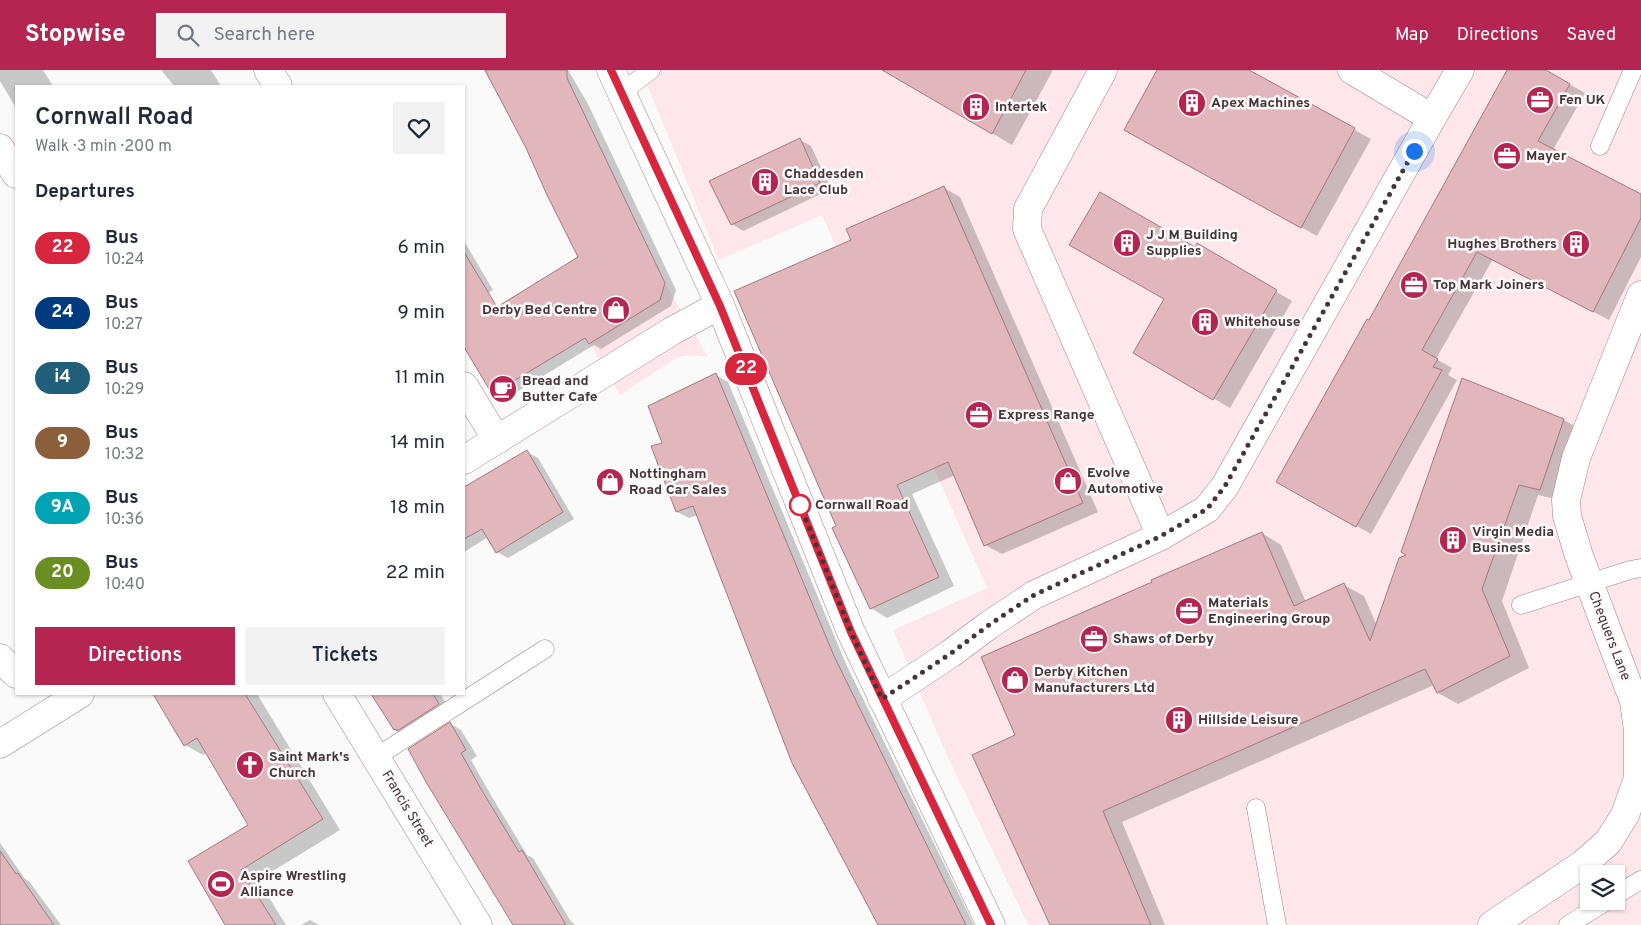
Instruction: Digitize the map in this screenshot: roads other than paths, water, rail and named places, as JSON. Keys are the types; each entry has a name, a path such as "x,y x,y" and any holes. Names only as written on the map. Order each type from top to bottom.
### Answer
{"street":[{"path":"268,70 277,85"},
{"path":"1103,70 1028,209 1027,229 1161,536"},
{"path":"1352,70 1432,118"},
{"path":"882,699 1034,595 1161,536 1207,509 1225,486 1460,70"},
{"path":"616,81 720,306 851,632 991,925"},
{"path":"0,148 15,172"},
{"name":"Chequers Lane","path":"1492,925 1598,852 1608,842 1625,815 1638,778 1638,731 1634,701 1588,583 1567,516 1566,500 1576,458 1641,295"},
{"path":"465,459 672,331 720,306"},
{"path":"465,388 497,440"},
{"path":"0,658 15,673"},
{"path":"0,744 42,703 76,695"},
{"name":"Francis Street","path":"337,695 478,925"}],"lane":[{"path":"616,81 651,70"},
{"path":"1600,146 1633,70"},
{"path":"1521,606 1588,583 1641,568"},
{"path":"376,757 545,649"},
{"path":"1256,808 1276,925"},
{"path":"1625,890 1641,880"},
{"path":"1568,925 1592,910"}],"place":[{"name":"Fen UK","path":"1540,100"},
{"name":"Apex Machines","path":"1192,103"},
{"name":"Intertek","path":"976,107"},
{"name":"Mayer","path":"1507,156"},
{"name":"Chaddesden Lace Club","path":"765,182"},
{"name":"J J M Building Supplies","path":"1127,243"},
{"name":"Hughes Brothers","path":"1576,244"},
{"name":"Top Mark Joiners","path":"1414,285"},
{"name":"Derby Bed Centre","path":"616,310"},
{"name":"Whitehouse","path":"1205,322"},
{"name":"Bread and Butter Cafe","path":"503,389"},
{"name":"Express Range","path":"979,415"},
{"name":"Evolve Automotive","path":"1068,481"},
{"name":"Nottingham Road Car Sales","path":"610,482"},
{"name":"Cornwall Road","path":"800,505"},
{"name":"Virgin Media Business","path":"1453,540"},
{"name":"Materials Engineering Group","path":"1189,611"},
{"name":"Shaws of Derby","path":"1094,639"},
{"name":"Derby Kitchen Manufacturers Ltd","path":"1015,680"},
{"name":"Hillside Leisure","path":"1179,720"},
{"name":"Saint Mark's Church","path":"250,765"},
{"name":"Aspire Wrestling Alliance","path":"221,884"}]}
